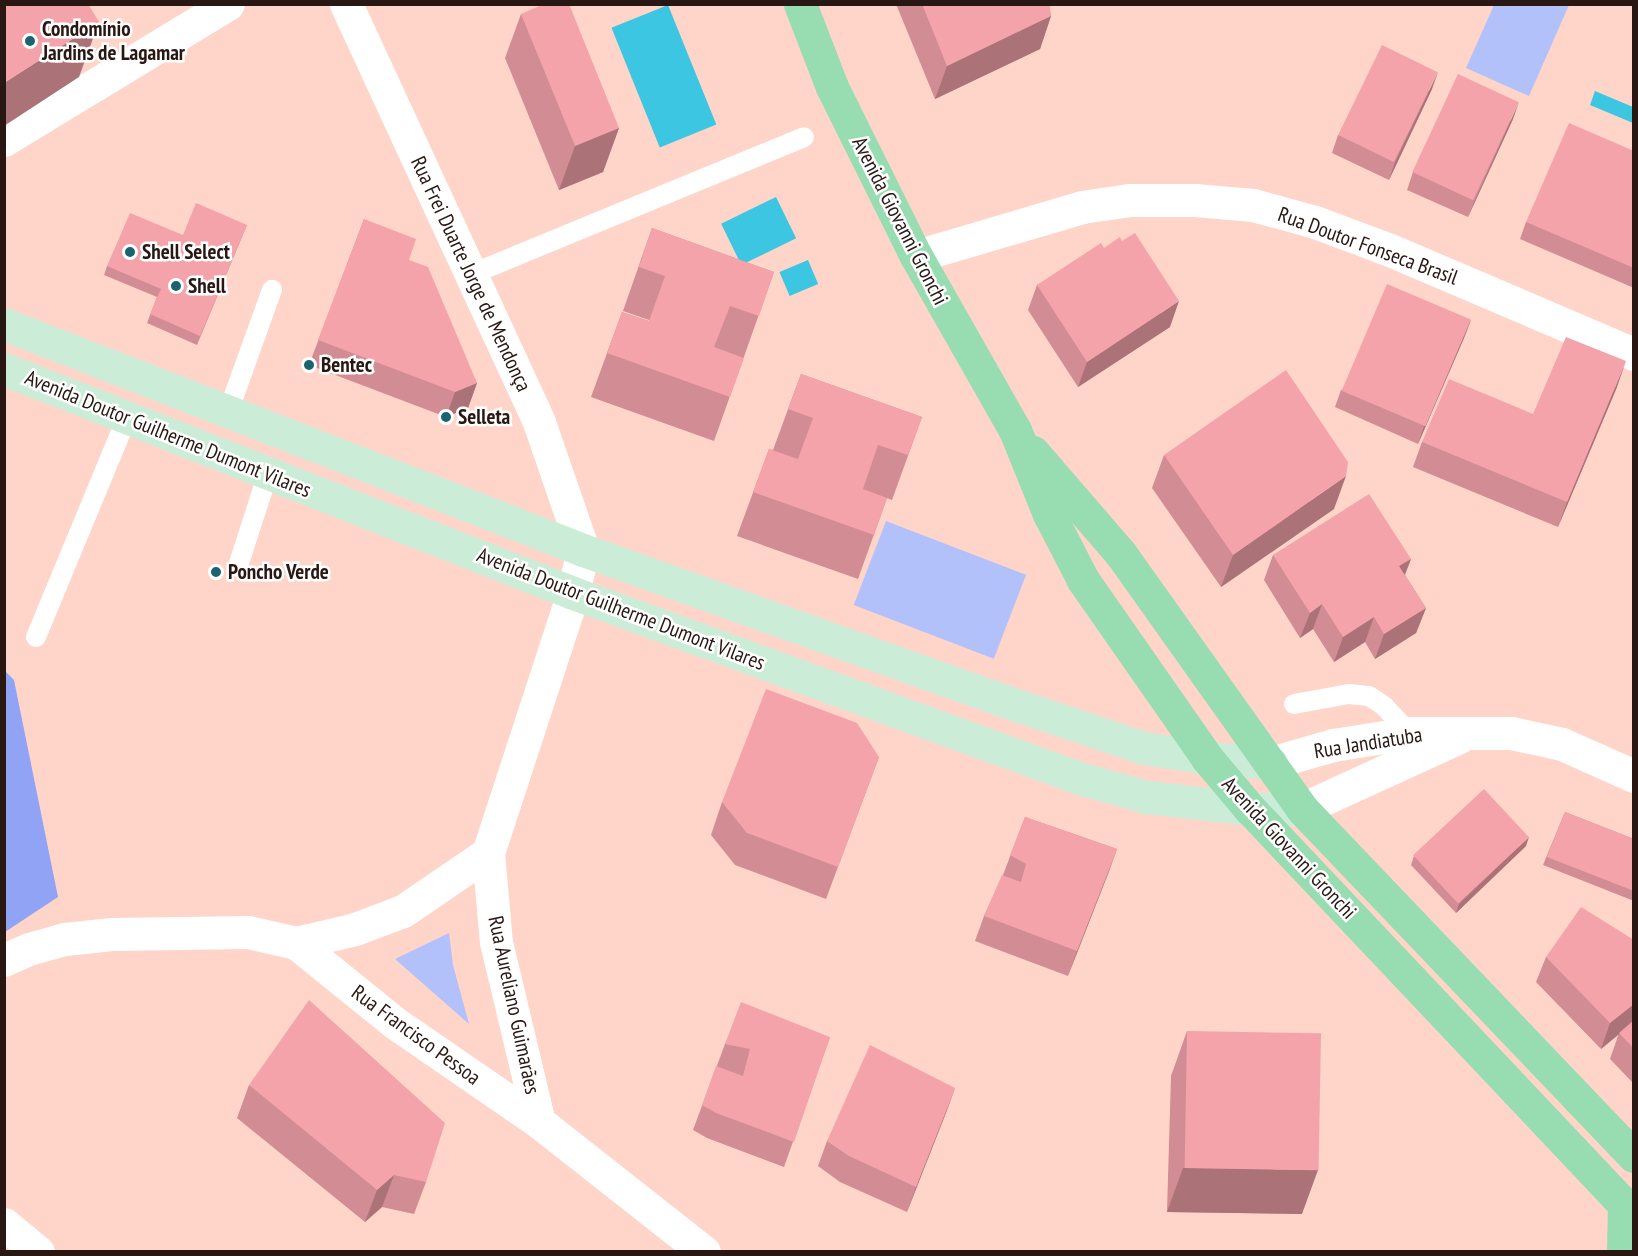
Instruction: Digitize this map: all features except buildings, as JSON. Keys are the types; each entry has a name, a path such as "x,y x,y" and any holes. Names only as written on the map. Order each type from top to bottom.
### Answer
{"main road":[{"name":"Avenida Giovanni Gronchi","path":"800,4 832,87 916,256 1014,430 1048,514 1083,580 1207,758 1250,809 1629,1210"},
{"name":"Avenida Doutor Guilherme Dumont Vilares","path":"4,324 583,550 1144,748 1207,758 1271,763"},
{"name":"Avenida Doutor Guilherme Dumont Vilares","path":"4,369 573,593 1079,778 1147,797 1250,809 1302,809"},
{"name":"Avenida Giovanni Gronchi","path":"1014,430 1121,554 1302,809 1634,1156"},
{"path":"1623,1251 1629,1210"}],"street":[{"path":"4,140 228,4"},
{"name":"Rua Frei Duarte Jorge de Mendonça","path":"346,4 539,422 583,550"},
{"name":"Rua Doutor Fonseca Brasil","path":"916,256 1082,207 1141,200 1195,200 1253,205 1315,222 1390,250 1634,354"},
{"name":"Rua Aureliano Guimarães","path":"583,550 573,593 488,853 496,942 539,1122 704,1251"},
{"name":"Rua Jandiatuba","path":"1271,763 1334,745 1409,733 1511,733 1562,744 1634,776"},
{"name":"Rua Jandiatuba","path":"1302,809 1466,734"},
{"name":"Rua Francisco Pessoa","path":"296,943 355,929 403,911 488,853"},
{"name":"Rua Francisco Pessoa","path":"4,960 65,939 112,934 248,932 296,943 395,1023 539,1122"},
{"path":"4,1224 38,1251"}],"lane":[{"path":"472,274 804,137"},
{"path":"228,412 272,290"},
{"path":"36,637 127,417"},
{"path":"239,563 268,473"},
{"path":"1294,704 1349,694 1370,696 1384,706 1409,733"}],"shaded area":[{"path":"668,5 716,125 660,147 611,28"},
{"path":"1494,5 1569,5 1529,96 1466,68"},
{"path":"1595,91 1633,107 1633,123 1590,105"},
{"path":"776,197 796,238 741,265 721,224"},
{"path":"808,260 818,284 790,296 779,272"},
{"path":"886,521 1026,575 994,659 854,605"},
{"path":"5,671 14,680 58,897 5,932"},
{"path":"449,933 453,965 469,1024 395,959"}],"place":[{"name":"Condomínio Jardins de Lagamar","path":"30,41"},
{"name":"Shell Select","path":"130,252"},
{"name":"Shell","path":"176,286"},
{"name":"Bentec","path":"309,365"},
{"name":"Selleta","path":"446,417"},
{"name":"Poncho Verde","path":"216,572"}]}
